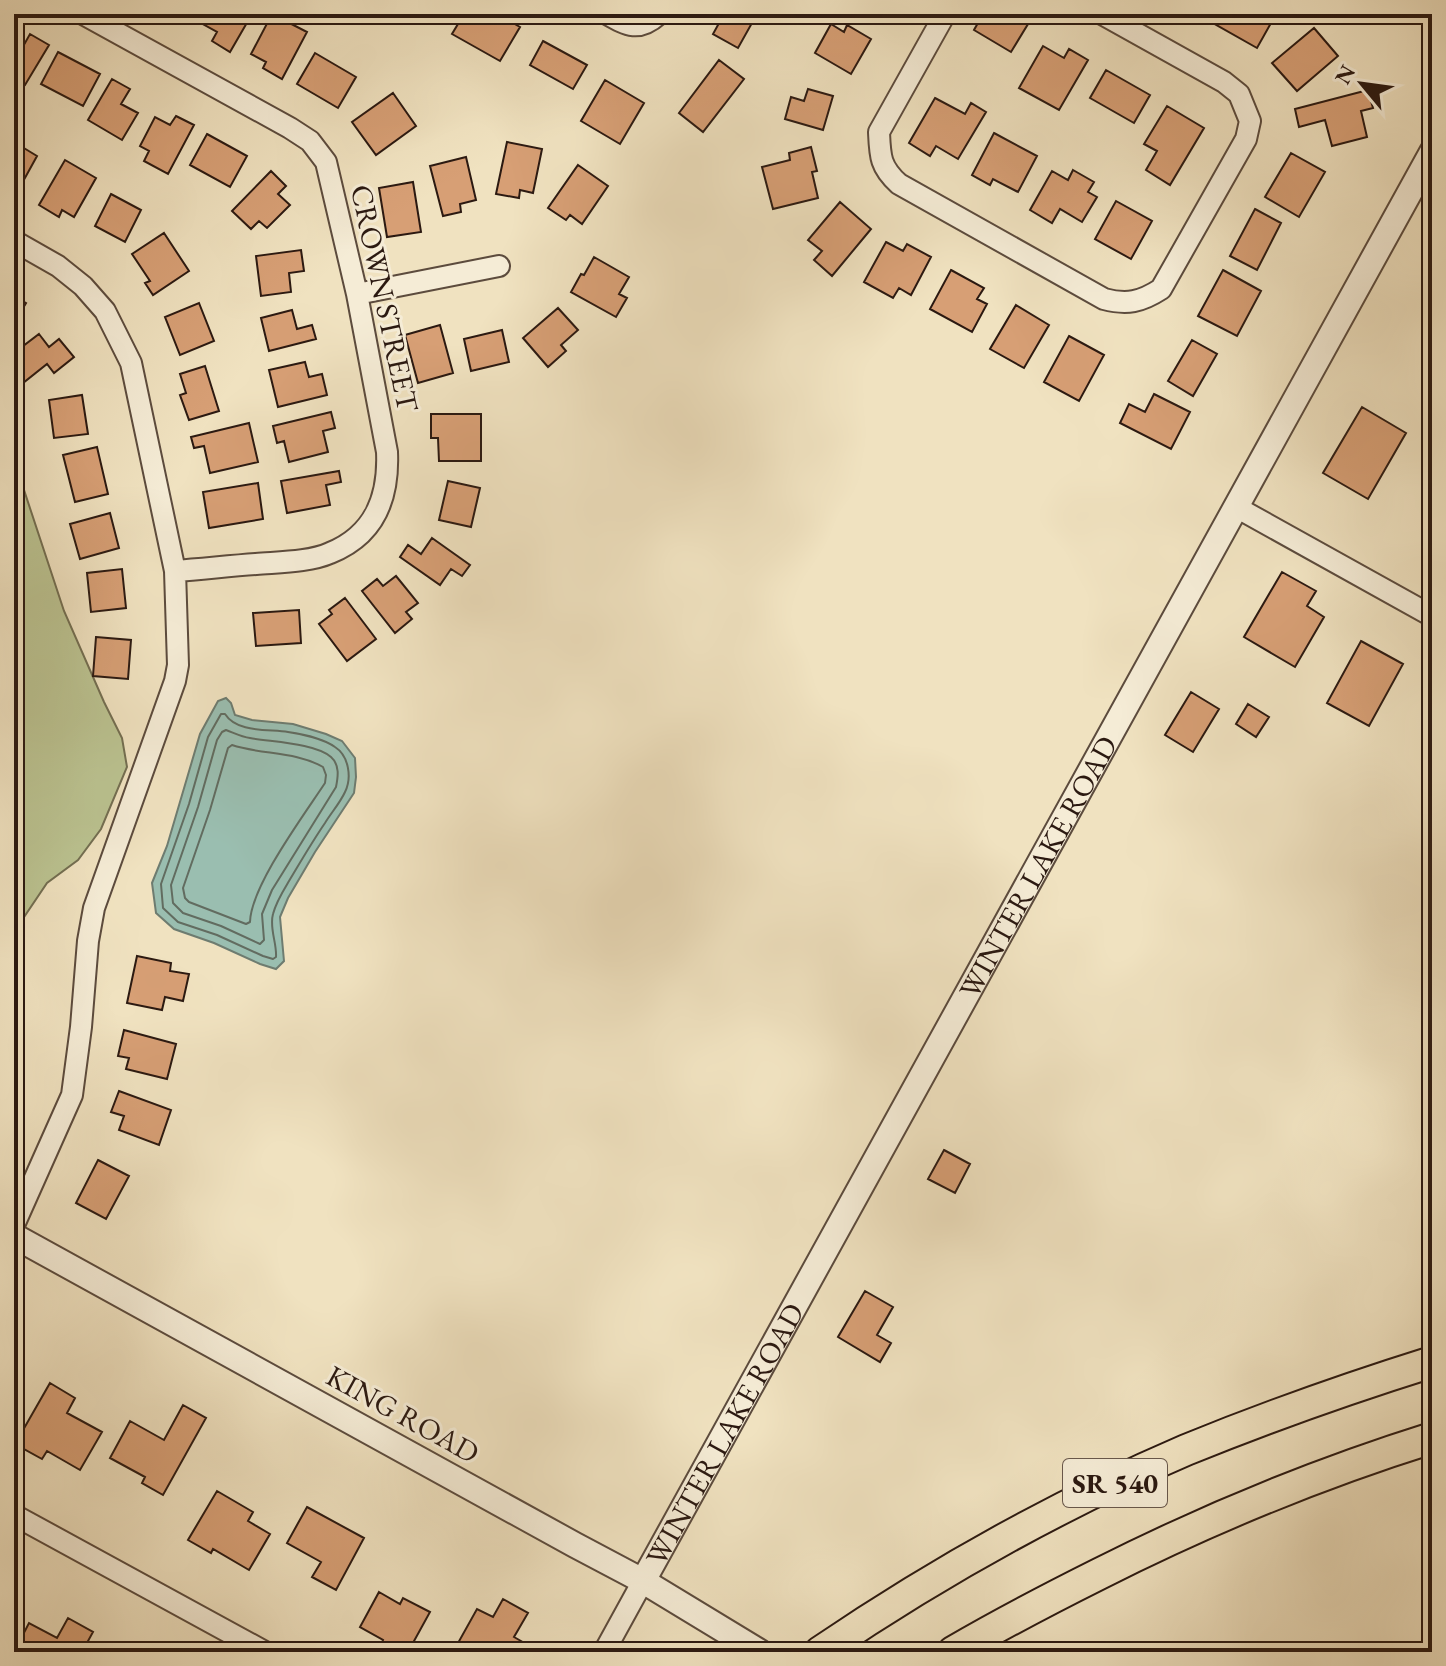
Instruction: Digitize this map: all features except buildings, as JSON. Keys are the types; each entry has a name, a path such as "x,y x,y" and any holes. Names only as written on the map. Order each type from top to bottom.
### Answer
{"main road":[{"name":"SR 540","path":"820,1652 945,1572 1103,1489 1184,1451 1267,1418 1432,1362"},
{"name":"SR 540","path":"953,1652 1035,1606 1217,1518 1344,1467 1432,1438"}],"street":[{"name":"CROWN STREET","path":"83,14 290,128 310,141 326,162 357,294 387,452 388,474 380,506 362,532 349,543 329,554 290,561 175,571"},
{"path":"607,14 633,26 650,22 659,14"},
{"path":"945,14 879,132 886,172 899,184 1104,299 1122,303 1147,298 1161,289 1246,139 1250,121 1239,94 1224,82 1102,14"},
{"name":"WINTER LAKE ROAD","path":"643,1581 1432,152"},
{"path":"14,241 58,266 83,286 105,311 131,363 175,571 178,665 94,908 72,1095 14,1225"},
{"path":"357,294 499,266"},
{"path":"1236,507 1432,616"},
{"name":"KING ROAD","path":"14,1236 643,1581 760,1652"},
{"path":"14,1515 265,1652"},
{"path":"604,1652 643,1581"}],"green space":[{"path":"14,470 22,484 64,611 122,738 127,767 101,829 78,860 47,883 14,932"}],"water":[{"path":"226,698 235,715 293,724 326,734 342,741 355,758 354,793 315,852 280,917 284,961 276,969 174,929 156,913 152,883 167,846 200,734 218,701"}]}
